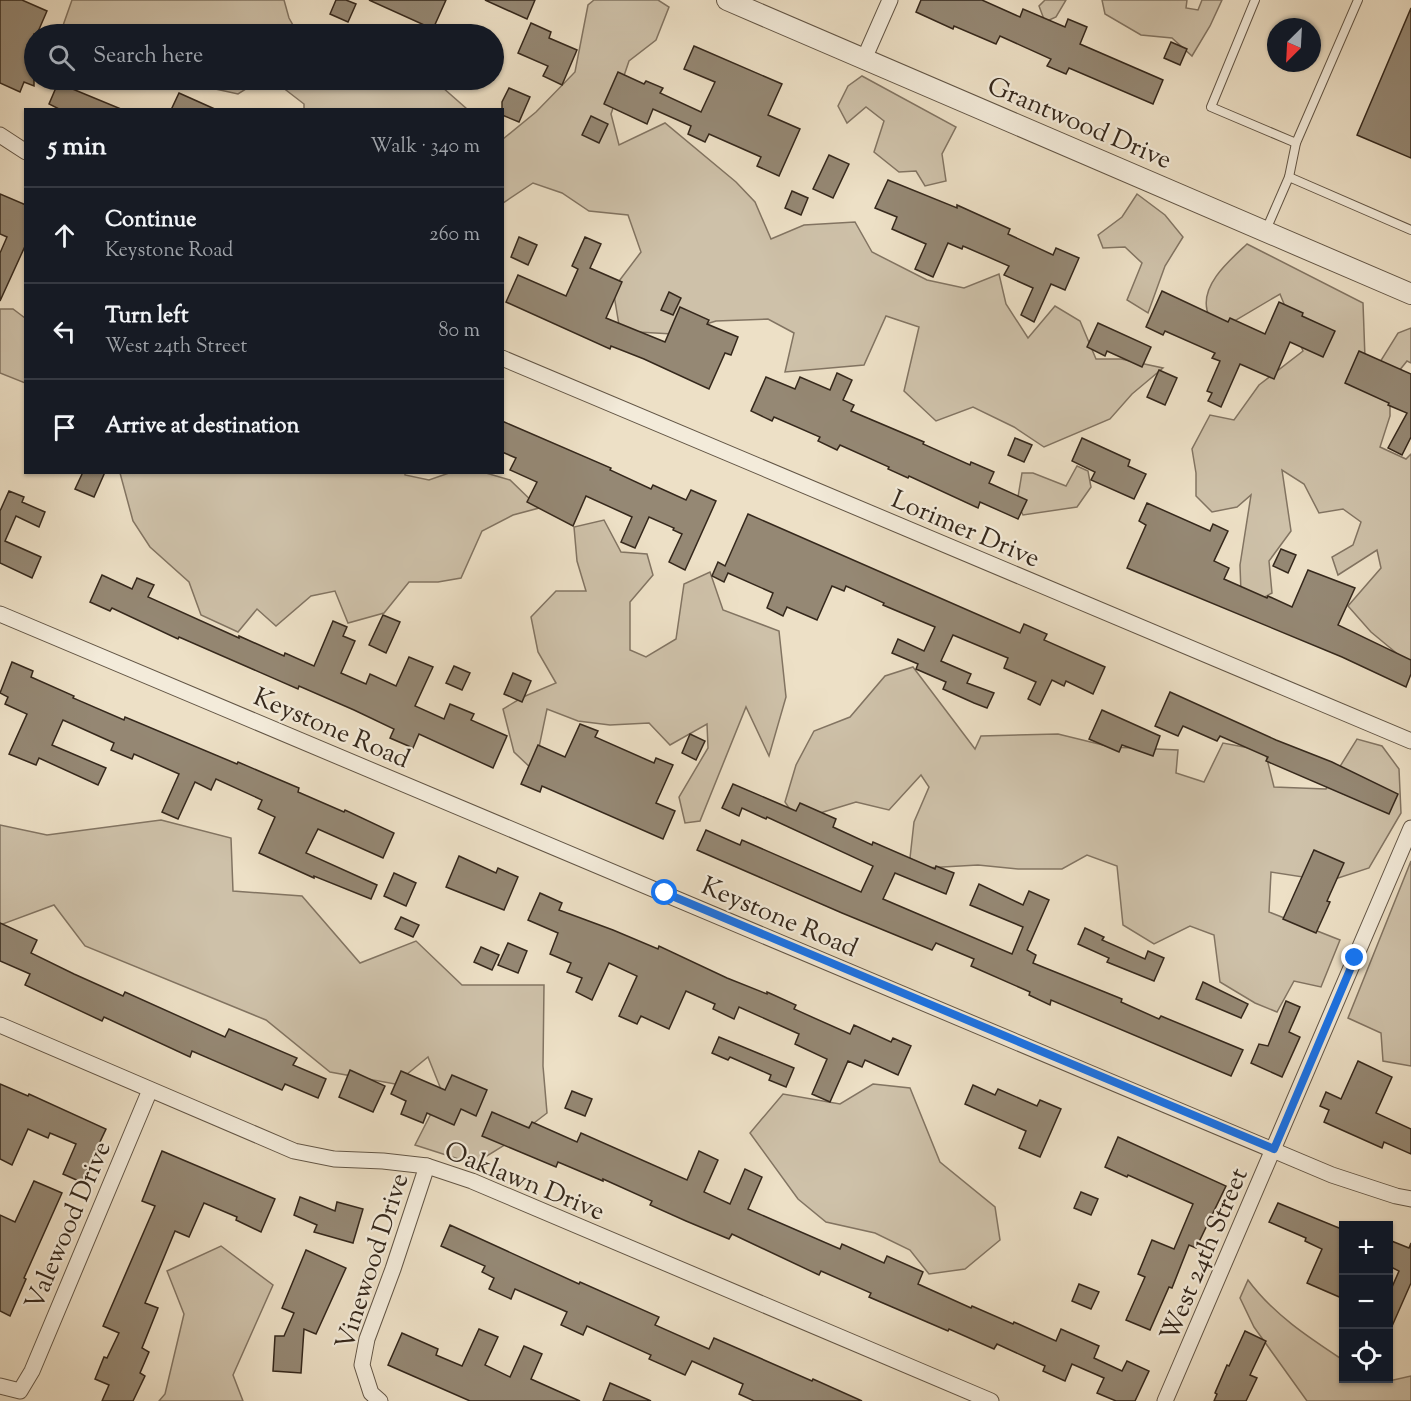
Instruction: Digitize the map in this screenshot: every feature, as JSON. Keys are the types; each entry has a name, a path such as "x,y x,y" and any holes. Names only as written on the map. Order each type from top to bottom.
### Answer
{"street":[{"name":"Grantwood Drive","path":"727,0 1411,294"},
{"path":"864,59 890,0"},
{"path":"0,135 24,151"},
{"name":"Lorimer Drive","path":"504,359 1411,741"},
{"name":"Keystone Road","path":"0,614 1332,1175 1411,1199"},
{"name":"West 24th Street","path":"1165,1401 1411,828"},
{"name":"Oaklawn Drive","path":"0,1025 294,1151 334,1159 427,1166 472,1181 991,1401"},
{"name":"Valewood Drive","path":"0,1386 20,1391 32,1371 150,1090"},
{"name":"Vinewood Drive","path":"380,1401 371,1393 362,1365 367,1339 427,1166"}],"lane":[{"path":"1255,0 1210,107 1296,143"},
{"path":"1266,231 1289,177 1296,143 1358,0"},
{"path":"1289,177 1411,230"}],"shaded area":[{"path":"72,0 284,0 292,24 64,24"},
{"path":"594,0 658,0 669,7 656,40 629,61 611,114 619,145 665,123 736,182 755,202 771,239 804,225 855,222 872,252 927,280 964,288 999,274 1006,304 1028,338 1055,306 1080,321 1096,359 1121,359 1163,368 1132,394 1110,419 1044,447 1014,427 973,407 936,421 904,391 919,327 886,316 864,365 785,372 794,333 768,319 716,321 673,334 620,331 613,289 641,252 628,215 589,211 562,193 533,183 504,202 504,138 536,112 575,72 588,5"},
{"path":"1045,0 1066,0 1056,17 1045,22 1039,6"},
{"path":"1102,0 1187,0 1186,8 1198,10 1202,0 1222,0 1192,56 1172,38 1141,35 1105,14"},
{"path":"862,76 956,127 942,154 946,181 925,186 916,171 899,172 874,152 884,121 866,107 847,123 838,106 848,86"},
{"path":"220,90 244,90 238,94"},
{"path":"286,90 445,90 466,108 304,108 304,104"},
{"path":"1137,194 1165,215 1183,237 1165,266 1148,313 1127,300 1142,263 1125,247 1103,248 1098,235 1122,217"},
{"path":"1247,244 1363,303 1365,358 1377,367 1398,333 1411,328 1411,363 1407,361 1390,382 1390,416 1380,447 1406,459 1411,454 1411,660 1406,661 1371,632 1348,606 1381,568 1377,550 1338,575 1332,557 1353,545 1361,522 1343,509 1319,513 1304,484 1282,470 1291,531 1269,561 1272,593 1258,601 1241,593 1240,565 1251,495 1237,507 1212,512 1196,496 1196,473 1192,449 1210,415 1234,420 1259,385 1303,351 1280,294 1216,332 1207,310 1208,291 1218,273"},
{"path":"0,309 13,309 24,317 24,383 0,373"},
{"path":"1077,466 1088,471 1091,487 1077,507 1023,515 1017,503 1022,473 1033,473 1066,486"},
{"path":"120,474 405,474 429,480 446,474 489,474 510,480 539,508 513,515 482,531 461,578 438,582 409,582 384,613 348,623 335,591 311,596 276,626 257,609 238,632 201,615 189,582 150,547 133,521"},
{"path":"604,520 621,552 647,554 653,575 630,602 630,650 646,657 676,639 684,584 710,572 723,610 779,631 786,697 769,756 746,707 700,821 685,823 679,797 708,748 707,724 670,745 649,723 610,725 578,721 547,709 534,771 514,752 503,709 523,697 556,683 538,652 531,617 556,591 586,591 577,561 574,527"},
{"path":"913,667 975,749 981,736 1058,734 1111,747 1178,750 1176,773 1204,782 1223,743 1265,751 1274,787 1326,789 1357,739 1382,746 1399,769 1401,813 1369,868 1329,881 1271,872 1269,912 1340,940 1321,987 1294,981 1277,1012 1255,1003 1220,982 1214,935 1190,926 1154,944 1123,925 1117,866 1087,855 1062,869 1018,869 978,865 925,868 910,858 914,822 929,787 921,775 889,810 856,802 797,820 785,802 796,765 814,731 850,717 885,676"},
{"path":"161,820 231,838 233,891 302,896 360,963 416,941 462,985 544,985 543,1066 547,1113 508,1143 474,1164 415,1145 442,1092 428,1057 395,1084 330,1072 266,1020 85,946 54,905 0,925 0,825 47,835"},
{"path":"1411,861 1411,1066 1383,1061 1381,1033 1348,1018"},
{"path":"873,1084 910,1088 940,1162 995,1207 1000,1240 965,1269 929,1274 910,1250 875,1233 826,1222 798,1199 750,1133 783,1094 840,1104"},
{"path":"221,1246 273,1285 233,1375 243,1401 159,1401 165,1394 184,1314 167,1271"},
{"path":"1248,1280 1268,1304 1304,1334 1339,1357 1339,1383 1393,1383 1393,1380 1411,1376 1411,1401 1307,1401 1254,1327 1240,1298"}],"building":[{"path":"0,0 22,0 47,11 41,24 24,24 24,82 20,92 0,83"},
{"path":"336,0 346,0 356,4 348,22 330,14"},
{"path":"369,0 446,0 435,24 422,24"},
{"path":"485,0 535,0 527,19"},
{"path":"921,0 982,0 1020,17 1023,9 1065,27 1068,19 1087,27 1080,44 1163,80 1153,104 1069,68 1066,74 1047,66 1051,59 1000,36 996,44 954,26 953,29 916,12"},
{"path":"1411,8 1411,158 1357,135"},
{"path":"531,23 551,32 549,38 577,50 562,85 543,76 548,66 518,53"},
{"path":"1171,42 1187,49 1180,65 1164,58"},
{"path":"694,46 782,84 768,115 800,129 779,176 757,166 761,157 709,134 705,142 688,134 691,126 653,109 647,124 604,104 618,72 644,84 646,81 663,88 660,93 701,112 715,82 684,69"},
{"path":"509,88 530,97 519,122 504,116 502,102"},
{"path":"55,90 75,90 119,108 57,108 49,104"},
{"path":"179,93 213,108 172,108"},
{"path":"591,116 608,124 599,143 582,135"},
{"path":"829,155 849,164 833,198 813,189"},
{"path":"888,180 957,208 957,205 1010,229 1008,234 1053,255 1056,248 1079,258 1065,290 1051,284 1034,322 1021,315 1033,288 1004,275 1009,266 963,246 962,249 948,243 933,277 915,269 926,244 892,229 897,217 875,208"},
{"path":"792,191 808,198 801,215 785,208"},
{"path":"0,194 24,204 24,248 0,301 0,253 7,237 0,234"},
{"path":"519,237 537,245 528,265 511,257"},
{"path":"585,237 601,244 590,268 622,282 606,318 665,342 680,307 709,320 707,324 738,337 731,355 725,353 709,389 644,359 611,346 610,349 506,302 518,275 566,296 578,269 572,266"},
{"path":"1162,291 1228,322 1230,318 1265,334 1279,302 1303,313 1302,316 1335,331 1323,357 1290,342 1274,379 1240,364 1221,407 1208,401 1212,393 1207,391 1220,361 1212,358 1215,353 1165,331 1163,335 1146,327"},
{"path":"669,292 681,298 673,315 661,310"},
{"path":"1098,323 1151,347 1142,367 1107,351 1105,356 1087,347"},
{"path":"1359,351 1411,374 1411,437 1402,455 1388,448 1407,413 1345,383"},
{"path":"1159,370 1177,378 1165,405 1147,397"},
{"path":"837,373 852,380 843,400 854,405 851,411 924,442 923,444 970,465 971,462 994,472 989,483 1027,500 1018,519 980,502 978,508 909,476 908,478 888,469 889,467 840,445 837,450 818,441 820,437 774,417 772,421 751,411 766,377 795,389 800,377 830,390"},
{"path":"504,422 611,468 610,470 651,489 653,485 686,500 691,490 716,501 685,570 669,562 682,534 649,517 635,548 621,542 632,517 586,496 573,526 527,502 537,482 510,470 516,458 504,453"},
{"path":"1015,438 1032,445 1024,462 1008,455"},
{"path":"1082,438 1130,460 1128,466 1146,474 1134,499 1091,480 1095,472 1072,461"},
{"path":"82,474 104,474 94,497 75,489"},
{"path":"9,491 24,497 22,502 45,512 39,527 16,516 5,541 41,557 32,578 0,563 0,511"},
{"path":"1147,503 1210,531 1213,524 1228,531 1214,561 1229,568 1224,579 1267,598 1268,596 1292,607 1308,570 1355,588 1338,625 1411,660 1411,674 1406,687 1342,657 1127,568 1146,525 1139,521"},
{"path":"748,514 1020,633 1024,624 1047,634 1044,640 1105,667 1093,694 1066,681 1064,686 1052,680 1040,705 1028,699 1036,682 1004,668 1008,658 953,635 941,661 971,674 967,683 994,693 987,708 974,703 943,689 946,682 916,669 918,664 892,653 898,639 924,651 935,627 846,586 844,591 832,586 817,620 787,607 783,616 767,608 773,593 728,573 724,582 712,576 718,562 725,566"},
{"path":"1281,549 1296,555 1288,573 1273,566"},
{"path":"102,575 132,589 137,578 154,585 148,597 239,638 239,636 284,656 285,653 314,666 333,621 347,627 343,636 355,641 341,673 366,684 370,674 396,686 409,657 433,667 415,706 444,719 450,704 474,714 471,720 507,736 493,768 419,734 413,748 390,738 394,729 354,710 299,686 298,689 179,637 178,639 112,608 110,611 90,602"},
{"path":"383,615 400,622 386,653 369,645"},
{"path":"12,662 33,671 31,677 74,696 73,698 237,764 238,762 299,788 298,792 344,812 345,810 394,833 383,858 318,829 306,853 377,885 371,899 314,876 314,878 259,853 275,817 258,809 262,800 216,779 211,790 195,782 178,819 162,812 179,774 134,754 132,759 111,750 114,743 63,720 52,745 106,768 98,785 39,758 36,765 9,754 27,714 5,704 8,697 0,693"},
{"path":"454,666 470,673 462,690 446,683"},
{"path":"513,673 531,681 522,702 504,694"},
{"path":"1170,692 1276,740 1332,762 1398,794 1389,814 1266,761 1268,757 1220,736 1217,741 1183,726 1178,736 1155,726"},
{"path":"1102,710 1160,736 1153,756 1122,745 1119,752 1089,739"},
{"path":"580,724 598,731 595,737 654,763 656,758 673,765 656,803 675,811 663,839 542,786 540,792 521,784 538,745 565,757"},
{"path":"690,734 705,741 696,760 682,753"},
{"path":"733,784 796,811 800,803 836,819 833,827 872,845 873,842 935,869 936,866 954,873 946,894 895,873 883,899 1012,954 1023,927 970,905 979,884 1023,905 1029,891 1049,900 1027,950 1036,955 1033,963 1122,999 1121,1002 1159,1019 1161,1016 1243,1050 1231,1076 1051,1000 1050,1005 1029,995 1030,992 971,966 974,959 936,943 932,950 697,850 706,830 740,845 742,840 861,892 873,866 767,817 766,819 742,808 739,816 722,808"},
{"path":"1314,850 1344,863 1316,933 1283,919"},
{"path":"459,856 496,873 498,868 518,877 504,910 446,887"},
{"path":"394,873 416,883 406,906 384,896"},
{"path":"540,893 562,903 559,910 658,949 659,946 727,978 767,994 767,992 796,1005 794,1009 850,1034 854,1025 891,1042 893,1038 911,1046 898,1075 865,1060 862,1067 848,1061 830,1102 812,1094 827,1059 795,1044 799,1034 739,1007 734,1019 713,1009 715,1004 686,991 669,1029 641,1016 637,1024 619,1016 637,976 609,963 592,1000 576,992 582,978 567,972 571,963 550,954 558,933 528,920"},
{"path":"401,917 419,925 413,937 395,929"},
{"path":"0,923 37,940 31,953 74,974 123,996 125,992 225,1037 229,1029 297,1058 293,1065 326,1079 318,1098 285,1084 282,1090 192,1051 190,1057 104,1017 102,1021 25,985 30,974 0,961"},
{"path":"1085,928 1104,937 1102,940 1145,959 1148,951 1164,958 1154,981 1107,962 1109,958 1078,944"},
{"path":"508,943 527,951 518,973 498,965"},
{"path":"481,947 499,955 492,970 474,962"},
{"path":"1203,982 1248,1004 1241,1018 1196,999"},
{"path":"1286,1001 1300,1007 1289,1032 1300,1037 1282,1077 1251,1063 1259,1044 1268,1046"},
{"path":"719,1037 794,1068 786,1087 769,1080 771,1075 730,1057 728,1060 712,1053"},
{"path":"1358,1061 1392,1077 1376,1113 1411,1129 1411,1154 1384,1142 1382,1148 1324,1122 1329,1110 1320,1106 1326,1092 1341,1099"},
{"path":"350,1070 385,1086 373,1112 339,1097"},
{"path":"401,1071 445,1090 452,1075 487,1090 476,1116 461,1109 454,1125 427,1113 423,1123 401,1114 406,1101 391,1094"},
{"path":"0,1084 28,1096 29,1094 106,1129 81,1182 63,1174 76,1144 50,1133 48,1138 28,1129 12,1165 0,1159"},
{"path":"973,1085 995,1095 998,1089 1037,1106 1040,1100 1061,1109 1040,1157 1019,1148 1026,1131 965,1104"},
{"path":"572,1091 592,1099 585,1116 565,1108"},
{"path":"492,1112 529,1128 532,1122 577,1142 581,1133 687,1180 699,1151 718,1160 704,1192 730,1204 745,1169 762,1177 748,1209 840,1249 842,1244 884,1263 887,1256 923,1272 918,1284 971,1308 972,1306 1013,1324 1014,1322 1056,1341 1061,1329 1099,1346 1094,1358 1122,1371 1127,1361 1149,1371 1135,1401 1116,1401 1097,1393 1104,1378 1072,1364 1065,1381 1043,1371 1045,1366 997,1344 994,1349 949,1329 948,1331 869,1297 871,1293 821,1271 819,1275 732,1234 729,1239 686,1221 650,1205 652,1201 603,1179 603,1181 558,1162 556,1167 482,1136"},
{"path":"1118,1137 1226,1186 1196,1248 1189,1245 1172,1288 1169,1287 1150,1330 1126,1320 1145,1277 1138,1274 1152,1240 1174,1249 1193,1204 1105,1167"},
{"path":"162,1151 275,1199 261,1232 236,1220 237,1217 204,1203 189,1237 175,1231 145,1303 158,1308 142,1348 149,1352 140,1373 145,1376 133,1401 102,1401 109,1385 95,1379 104,1357 107,1358 119,1333 103,1326 155,1206 142,1201"},
{"path":"34,1181 62,1193 24,1278 26,1279 10,1316 0,1311 0,1215 15,1222"},
{"path":"1081,1192 1098,1199 1091,1215 1074,1208"},
{"path":"300,1197 335,1211 337,1202 363,1209 353,1243 314,1232 317,1225 294,1215"},
{"path":"1278,1203 1339,1228 1339,1297 1307,1283 1322,1249 1305,1241 1306,1238 1269,1222"},
{"path":"450,1225 579,1284 580,1282 659,1317 655,1325 709,1349 714,1338 862,1401 754,1401 739,1394 743,1384 692,1361 685,1375 649,1359 651,1355 587,1326 583,1335 561,1325 567,1312 515,1289 511,1299 489,1289 494,1278 482,1272 485,1266 441,1246"},
{"path":"1393,1242 1409,1248 1411,1243 1411,1283 1393,1324 1393,1285 1399,1271 1393,1268"},
{"path":"306,1250 346,1268 316,1334 304,1329 301,1373 273,1371 275,1336 284,1336 294,1313 282,1308"},
{"path":"1079,1284 1099,1292 1091,1309 1072,1301"},
{"path":"479,1329 498,1337 485,1365 510,1377 524,1346 542,1354 531,1379 580,1401 470,1401 388,1365 402,1333 438,1349 436,1355 462,1366"},
{"path":"1245,1331 1266,1341 1250,1375 1257,1378 1246,1401 1214,1401 1227,1365 1229,1366"},
{"path":"610,1383 651,1401 603,1401"}],"route":[{"path":"665,893 1274,1149 1355,958"}]}
